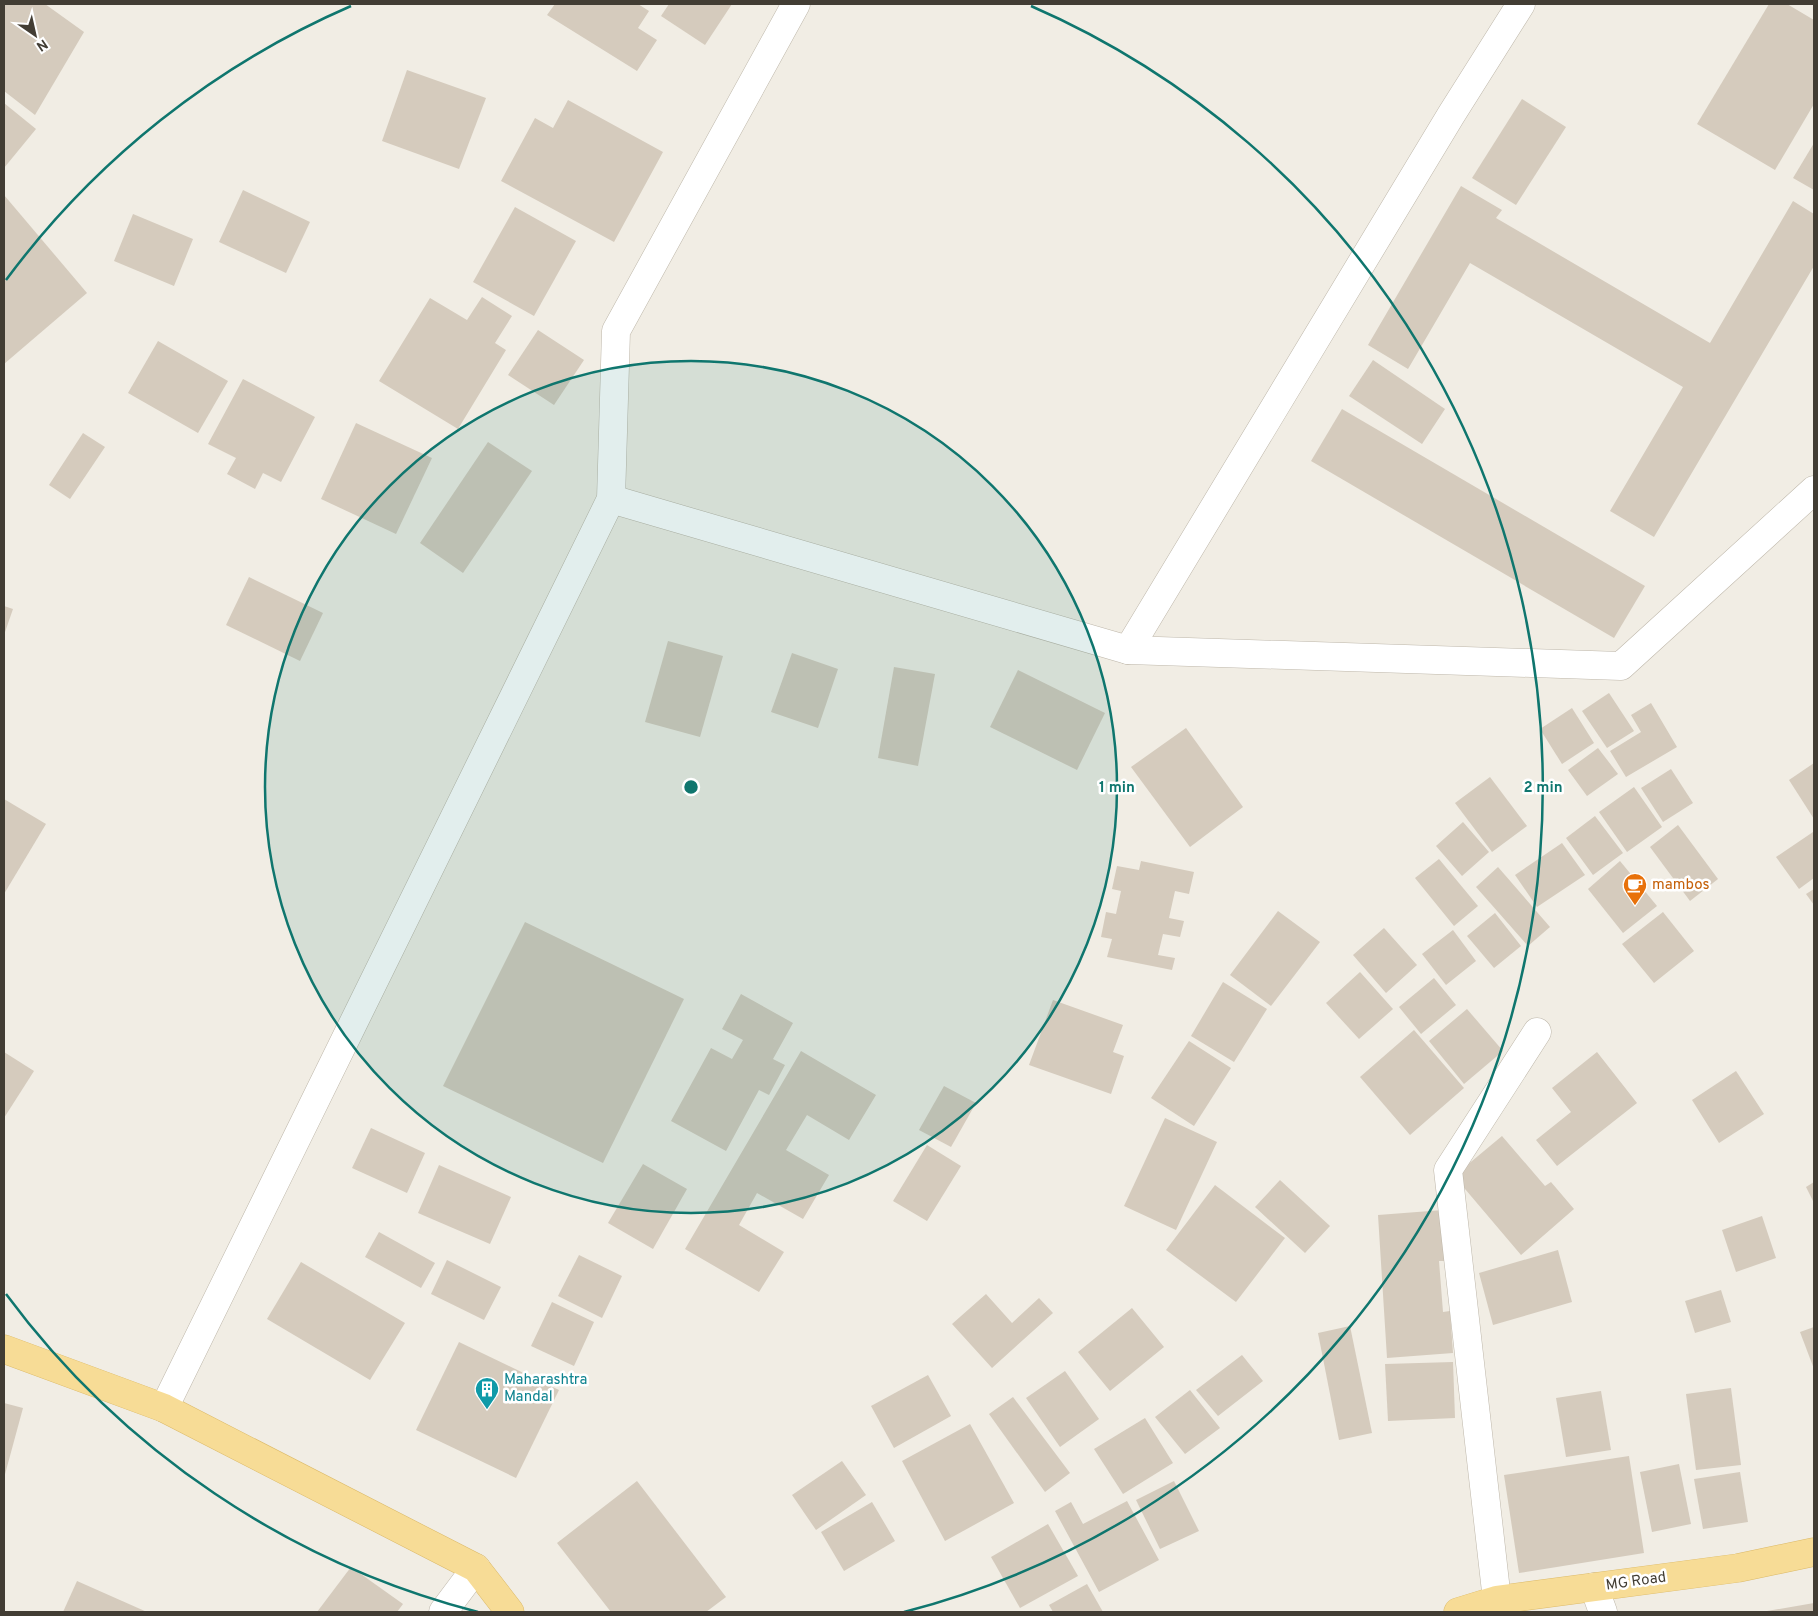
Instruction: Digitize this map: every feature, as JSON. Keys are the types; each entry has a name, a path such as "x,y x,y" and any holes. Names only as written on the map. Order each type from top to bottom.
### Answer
{"main road":[{"path":"4,1349 164,1408 476,1568 510,1612"},
{"name":"MG Road","path":"1458,1612 1497,1600 1738,1568 1814,1552"}],"street":[{"path":"164,1408 611,499 616,331 796,4"},
{"path":"1128,650 1451,114 1521,4"},
{"path":"611,499 1128,650 1621,666 1814,490"},
{"path":"1497,1600 1448,1170 1537,1032"},
{"path":"443,1612 476,1568"},
{"path":"1594,1587 1603,1612"}],"building":[{"path":"4,4 45,4 84,32 35,115 4,91"},
{"path":"555,4 638,4 649,11 638,28 657,40 637,71 547,15"},
{"path":"669,4 732,4 705,45 661,16"},
{"path":"1769,4 1787,4 1814,20 1814,104 1775,170 1697,124"},
{"path":"407,70 486,98 459,169 382,141"},
{"path":"1522,99 1566,127 1516,205 1472,178"},
{"path":"568,100 663,152 614,242 501,181 535,118 553,128"},
{"path":"4,103 36,129 4,168"},
{"path":"1814,143 1814,190 1793,178"},
{"path":"1461,186 1502,210 1496,218 1710,343 1793,201 1814,214 1814,266 1654,537 1610,511 1683,387 1470,263 1408,369 1368,345"},
{"path":"243,190 310,222 286,273 219,242"},
{"path":"4,195 87,293 4,364"},
{"path":"515,207 576,241 534,316 473,282"},
{"path":"133,214 193,239 174,286 114,261"},
{"path":"482,297 512,316 495,343 506,350 458,429 379,381 430,298 467,320"},
{"path":"538,330 584,360 554,405 508,375"},
{"path":"158,341 228,381 198,433 128,393"},
{"path":"1373,360 1445,409 1422,444 1349,396"},
{"path":"243,379 315,417 281,482 263,473 255,489 227,474 236,458 208,444"},
{"path":"1342,409 1645,586 1614,638 1311,461"},
{"path":"356,423 432,458 396,534 321,499"},
{"path":"83,433 105,447 70,499 49,485"},
{"path":"488,442 532,471 463,573 420,543"},
{"path":"249,577 323,613 300,661 226,625"},
{"path":"4,606 13,609 4,635"},
{"path":"668,641 723,656 700,737 645,722"},
{"path":"792,653 838,669 818,728 771,712"},
{"path":"894,667 935,674 918,766 878,758"},
{"path":"1018,670 1105,713 1077,770 990,727"},
{"path":"1609,693 1634,731 1607,748 1582,711"},
{"path":"1651,703 1677,747 1626,777 1610,751 1641,732 1631,715"},
{"path":"1572,708 1594,743 1562,764 1540,729"},
{"path":"1186,728 1243,807 1190,847 1131,767"},
{"path":"1598,748 1618,774 1587,796 1568,770"},
{"path":"1814,763 1814,819 1789,780"},
{"path":"1671,769 1693,803 1663,822 1641,788"},
{"path":"1490,777 1527,826 1492,852 1455,803"},
{"path":"1634,787 1662,827 1627,852 1599,812"},
{"path":"4,799 46,824 4,894"},
{"path":"1595,816 1623,853 1593,875 1566,838"},
{"path":"1463,822 1489,852 1462,876 1436,846"},
{"path":"1678,825 1718,879 1690,901 1650,847"},
{"path":"1813,832 1814,878 1799,889 1776,857"},
{"path":"1562,843 1585,875 1537,907 1515,875"},
{"path":"1439,859 1478,906 1454,926 1415,878"},
{"path":"1141,861 1194,872 1189,894 1175,891 1169,918 1184,921 1180,937 1163,934 1158,955 1175,958 1172,970 1107,957 1112,939 1101,937 1106,912 1116,914 1121,891 1112,889 1117,866 1139,870"},
{"path":"1620,861 1657,906 1623,933 1588,889"},
{"path":"1498,867 1550,927 1528,946 1476,887"},
{"path":"1814,889 1814,905 1806,894"},
{"path":"1278,911 1320,942 1271,1006 1230,975"},
{"path":"1663,912 1694,951 1654,983 1622,944"},
{"path":"1495,913 1521,946 1494,968 1467,936"},
{"path":"525,922 684,999 603,1163 443,1086"},
{"path":"1384,928 1417,965 1386,993 1353,955"},
{"path":"1453,930 1476,961 1446,985 1422,954"},
{"path":"1360,972 1393,1009 1359,1039 1326,1003"},
{"path":"1434,978 1456,1005 1421,1034 1399,1007"},
{"path":"1223,982 1267,1009 1234,1062 1191,1036"},
{"path":"741,994 793,1023 773,1059 785,1065 769,1095 759,1090 726,1151 671,1121 711,1048 732,1059 743,1040 722,1029"},
{"path":"1053,1000 1123,1025 1113,1052 1124,1056 1111,1094 1029,1065"},
{"path":"1467,1009 1503,1051 1464,1084 1429,1041"},
{"path":"1414,1030 1464,1088 1410,1135 1360,1077"},
{"path":"1189,1041 1231,1068 1194,1126 1151,1098"},
{"path":"801,1051 876,1095 849,1140 807,1115 786,1150 829,1175 803,1219 757,1193 739,1225 784,1252 759,1292 685,1249"},
{"path":"4,1052 34,1071 4,1118"},
{"path":"1597,1052 1637,1103 1557,1166 1536,1140 1571,1112 1552,1088"},
{"path":"1736,1071 1764,1114 1719,1143 1692,1100"},
{"path":"944,1086 976,1103 951,1147 919,1130"},
{"path":"1165,1118 1217,1142 1176,1230 1124,1206"},
{"path":"371,1128 425,1153 407,1193 352,1168"},
{"path":"1502,1136 1545,1186 1551,1182 1574,1209 1521,1255 1454,1176"},
{"path":"927,1145 961,1166 927,1221 893,1201"},
{"path":"643,1164 687,1189 653,1249 608,1223"},
{"path":"439,1165 511,1197 490,1244 418,1213"},
{"path":"1280,1180 1330,1226 1305,1253 1255,1207"},
{"path":"1814,1182 1814,1203 1806,1187"},
{"path":"1215,1185 1285,1238 1236,1302 1166,1250"},
{"path":"1443,1210 1447,1261 1439,1261 1443,1312 1450,1311 1453,1353 1387,1358 1378,1215"},
{"path":"1762,1216 1776,1258 1736,1272 1722,1230"},
{"path":"379,1232 435,1263 421,1288 365,1257"},
{"path":"1558,1250 1572,1302 1493,1325 1479,1273"},
{"path":"579,1255 622,1276 602,1318 558,1296"},
{"path":"447,1260 501,1287 484,1320 431,1294"},
{"path":"301,1262 405,1323 370,1380 267,1319"},
{"path":"1721,1290 1731,1322 1695,1333 1685,1301"},
{"path":"986,1294 1012,1323 1039,1298 1053,1313 992,1368 952,1324"},
{"path":"552,1302 594,1322 574,1366 531,1346"},
{"path":"1132,1308 1164,1347 1110,1391 1078,1352"},
{"path":"1350,1326 1372,1433 1339,1440 1318,1333"},
{"path":"1814,1327 1814,1369 1800,1332"},
{"name":"Maharashtra Mandal","path":"459,1342 559,1390 516,1478 416,1430"},
{"path":"1242,1355 1263,1381 1218,1416 1196,1390"},
{"path":"1453,1362 1455,1418 1388,1421 1385,1364"},
{"path":"1065,1371 1099,1419 1060,1447 1026,1398"},
{"path":"928,1375 951,1416 894,1448 871,1406"},
{"path":"1731,1388 1741,1465 1696,1470 1686,1394"},
{"path":"1190,1390 1220,1428 1185,1454 1155,1417"},
{"path":"1601,1391 1611,1450 1566,1457 1556,1398"},
{"path":"1013,1397 1070,1473 1045,1492 989,1414"},
{"path":"4,1403 23,1408 4,1478"},
{"path":"1145,1418 1173,1463 1123,1494 1094,1449"},
{"path":"970,1424 1014,1503 945,1541 902,1461"},
{"path":"1629,1456 1644,1553 1519,1573 1504,1475"},
{"path":"842,1461 866,1495 816,1530 792,1495"},
{"path":"1679,1464 1691,1524 1652,1532 1640,1472"},
{"path":"1740,1472 1748,1522 1703,1529 1694,1479"},
{"path":"637,1481 726,1597 706,1612 611,1612 557,1543"},
{"path":"1174,1481 1199,1531 1160,1549 1136,1500"},
{"path":"1127,1501 1159,1560 1099,1592 1055,1511 1071,1502 1083,1524"},
{"path":"872,1502 895,1541 844,1571 821,1532"},
{"path":"1048,1524 1078,1576 1020,1608 991,1557"},
{"path":"351,1567 403,1604 397,1612 317,1612"},
{"path":"77,1581 147,1612 63,1612"},
{"path":"1087,1584 1103,1612 1053,1612 1049,1605"},
{"path":"1814,1603 1814,1612 1767,1612 1767,1611"}],"place":[{"name":"mambos","path":"1635,906"},
{"name":"Maharashtra Mandal","path":"487,1410"}]}
